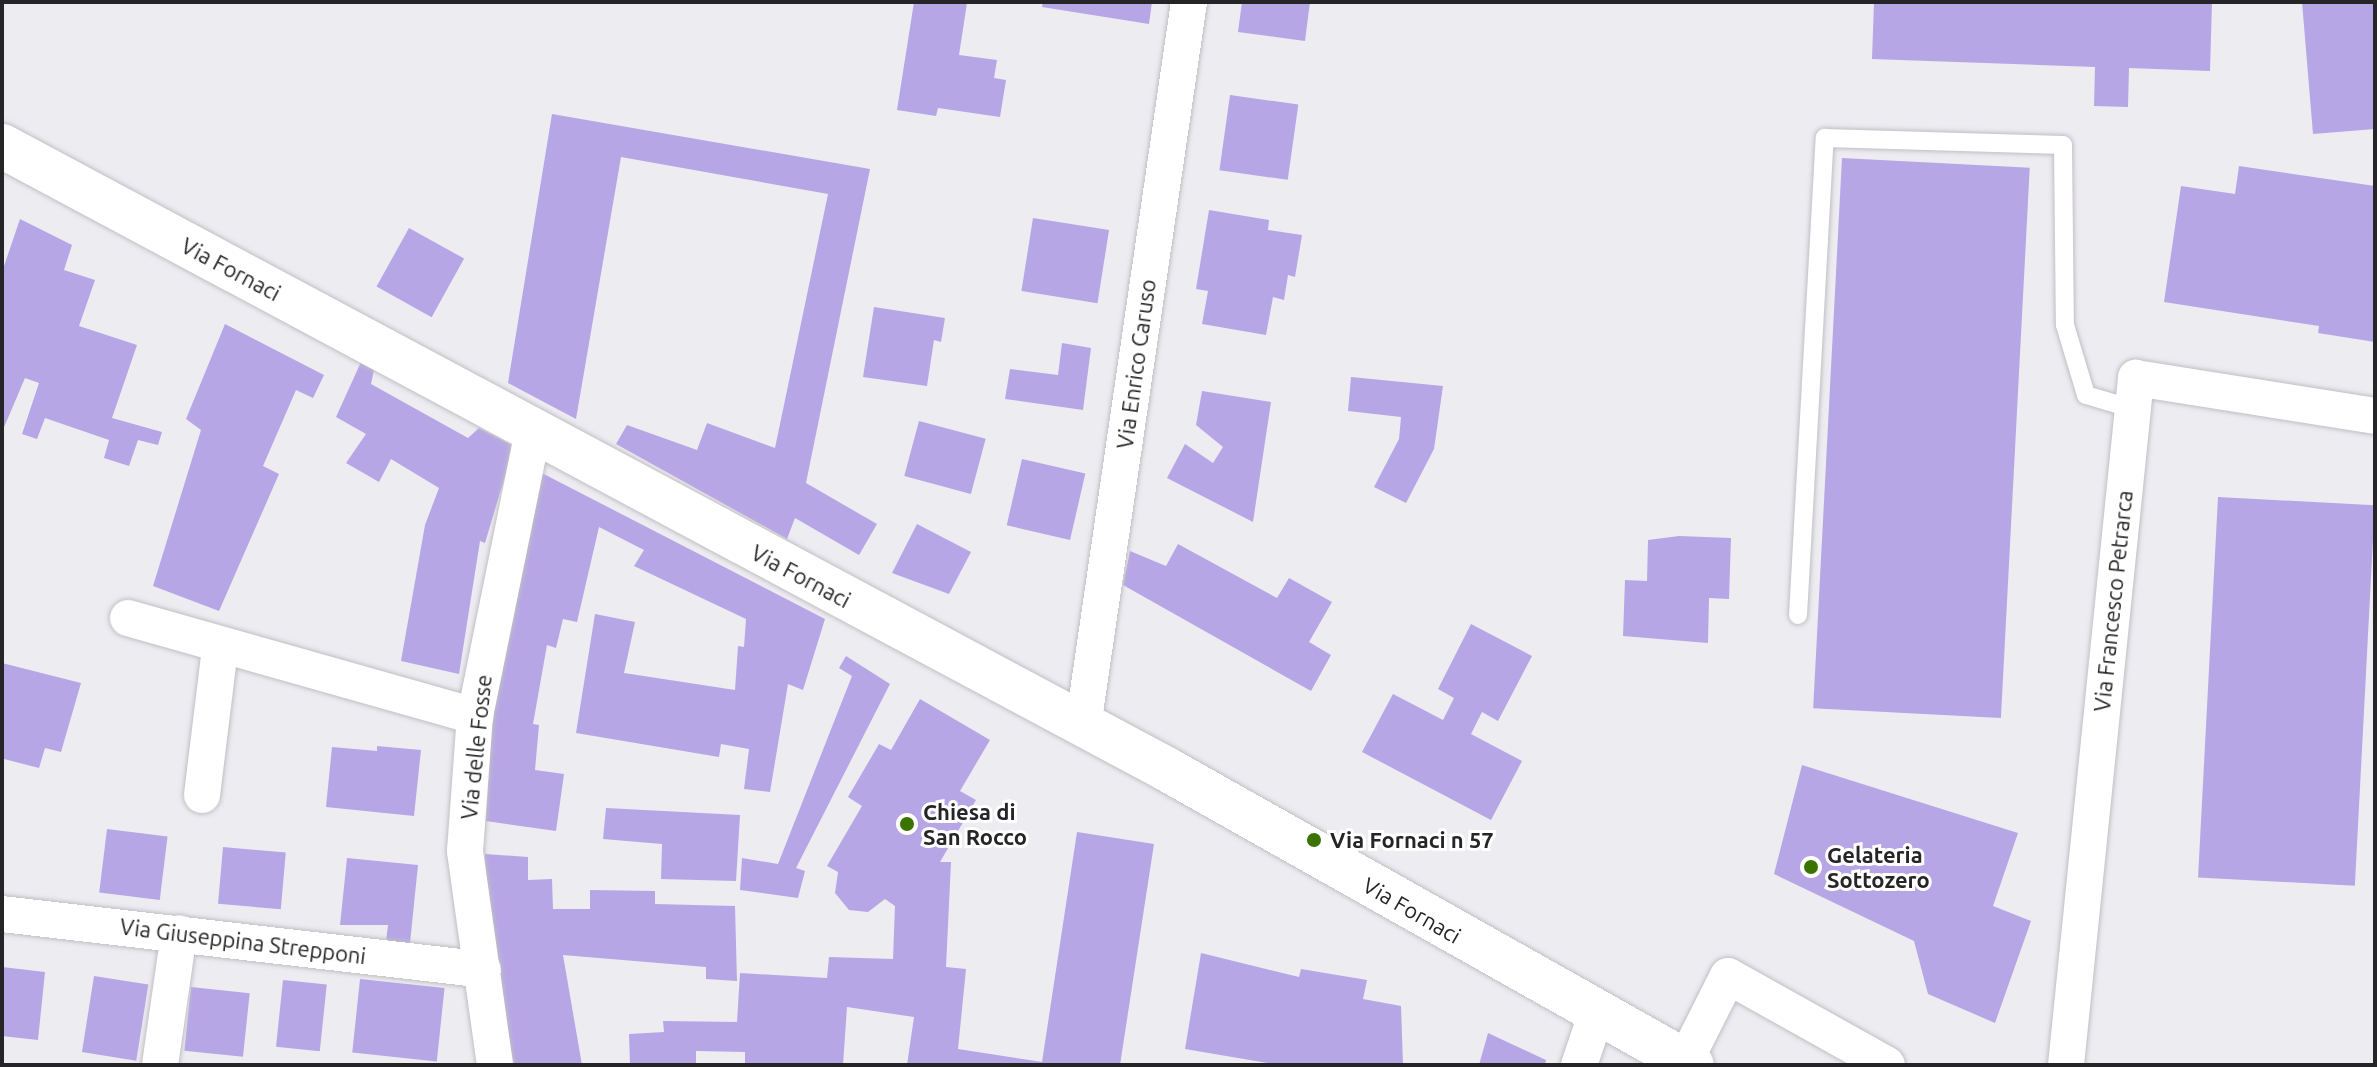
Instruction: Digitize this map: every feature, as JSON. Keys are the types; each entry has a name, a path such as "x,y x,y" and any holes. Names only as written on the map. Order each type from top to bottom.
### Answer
{"street":[{"name":"Via Enrico Caruso","path":"1083,726 1189,2"},
{"name":"Via Fornaci","path":"5,157 533,431 1083,726 1688,1063"},
{"name":"Via Francesco Petrarca","path":"2066,1065 2136,378 2375,416"},
{"name":"Via delle Fosse","path":"495,1065 465,851 475,716 533,431"},
{"path":"128,618 220,649 475,716"},
{"path":"202,795 220,649"},
{"name":"Via Giuseppina Strepponi","path":"2,914 483,970"},
{"path":"160,1065 179,933"},
{"path":"1688,1063 1728,976 1887,1065"},
{"path":"1579,1065 1597,1012"}],"lane":[{"path":"1798,615 1825,138 2063,145 2065,325 2086,395 2133,409"}],"building":[{"path":"914,2 967,3 959,55 997,60 994,78 1006,80 1000,117 938,108 936,116 897,110"},
{"path":"1043,2 1152,2 1149,24 1042,7"},
{"path":"1242,2 1310,2 1305,41 1238,32"},
{"path":"1874,2 2212,2 2210,71 2129,68 2128,107 2094,106 2095,67 1872,59"},
{"path":"2302,2 2375,2 2375,129 2313,134"},
{"path":"1230,95 1298,105 1288,180 1219,170"},
{"path":"552,114 870,169 806,483 877,524 859,555 795,518 787,539 616,444 627,425 697,450 707,423 775,448 828,194 621,157 576,419 508,383"},
{"path":"1842,158 2030,168 2001,718 1813,708"},
{"path":"2239,166 2375,186 2375,342 2318,333 2319,326 2164,302 2181,186 2235,194"},
{"path":"1209,210 1269,220 1268,230 1302,235 1295,277 1288,275 1284,300 1273,297 1266,335 1202,324 1208,291 1196,289"},
{"path":"1033,218 1109,230 1097,303 1021,291"},
{"path":"20,219 72,245 64,270 95,280 79,326 137,345 112,418 162,432 158,445 138,440 129,466 104,458 109,440 45,418 37,439 22,434 39,383 25,378 2,432 2,272"},
{"path":"409,228 464,259 432,317 377,287"},
{"path":"874,307 945,318 941,342 934,340 927,386 863,377"},
{"path":"225,324 324,375 313,398 296,390 263,466 279,474 219,611 153,586 201,430 186,419"},
{"path":"1062,343 1091,348 1083,410 1005,399 1010,369 1058,375"},
{"path":"361,362 374,370 371,384 468,438 479,428 514,446 485,543 480,541 459,674 401,661 425,525 439,488 391,459 379,482 346,463 366,434 336,417"},
{"path":"1351,377 1443,386 1434,449 1406,503 1374,487 1399,439 1401,417 1348,411"},
{"path":"1202,391 1271,402 1253,522 1167,478 1185,444 1213,463 1223,447 1196,425"},
{"path":"919,421 986,439 971,494 904,476"},
{"path":"1022,459 1085,474 1070,540 1007,525"},
{"path":"536,470 825,619 803,690 788,684 770,792 744,789 749,749 721,744 719,757 576,733 595,614 635,622 624,673 735,690 738,646 744,647 746,619 634,566 644,550 599,527 577,622 563,619 556,648 547,645 533,724 539,725 535,770 564,774 556,831 486,821 492,718"},
{"path":"2218,497 2375,505 2355,886 2198,877"},
{"path":"917,524 971,552 949,594 892,573"},
{"path":"1679,536 1731,538 1729,599 1709,598 1708,643 1623,636 1625,580 1647,581 1648,540"},
{"path":"1178,544 1277,598 1289,578 1332,602 1309,642 1331,655 1311,691 1123,585 1130,551 1166,566"},
{"path":"1471,624 1532,656 1498,721 1482,712 1471,734 1522,761 1491,820 1362,752 1393,694 1443,720 1454,698 1438,689"},
{"path":"846,656 890,684 796,868 805,871 798,898 740,890 742,858 778,864 852,676 839,668"},
{"path":"2,663 81,683 61,752 45,748 39,768 4,759"},
{"path":"920,699 990,740 960,791 976,800 940,862 951,862 946,967 966,969 958,1049 1042,1062 1077,832 1154,844 1120,1065 907,1065 914,1017 847,1007 843,1065 745,1065 745,1052 696,1051 696,1065 630,1065 629,1034 664,1032 663,1021 737,1022 740,973 827,978 829,957 893,959 895,906 885,899 868,912 849,910 835,893 838,872 827,866 862,806 848,797 879,744 891,750"},
{"path":"377,746 421,750 414,816 326,807 332,747 377,751"},
{"path":"1802,765 2018,833 1993,906 2031,921 1995,1023 1928,994 1914,941 1774,874"},
{"path":"606,808 740,815 736,881 661,879 662,844 603,839"},
{"path":"107,829 168,836 160,900 99,893"},
{"path":"223,847 286,852 281,909 218,904"},
{"path":"485,854 528,857 528,880 552,879 553,909 590,909 590,890 655,891 655,904 735,906 737,981 706,979 706,967 563,955 582,1065 514,1065 488,927"},
{"path":"347,858 418,865 410,943 386,941 388,925 340,925"},
{"path":"1201,953 1299,977 1301,969 1367,980 1363,999 1401,1006 1403,1065 1279,1065 1185,1049"},
{"path":"2,967 45,972 38,1040 2,1036"},
{"path":"94,976 148,985 136,1061 82,1052"},
{"path":"360,979 445,988 437,1061 352,1053"},
{"path":"283,980 327,985 320,1051 276,1047"},
{"path":"191,987 250,993 243,1057 184,1051"},
{"path":"1488,1033 1546,1060 1545,1065 1479,1065"}],"place":[{"name":"Chiesa di San Rocco","path":"907,824"},
{"name":"Via Fornaci n 57","path":"1314,840"},
{"name":"Gelateria Sottozero","path":"1811,867"}]}
